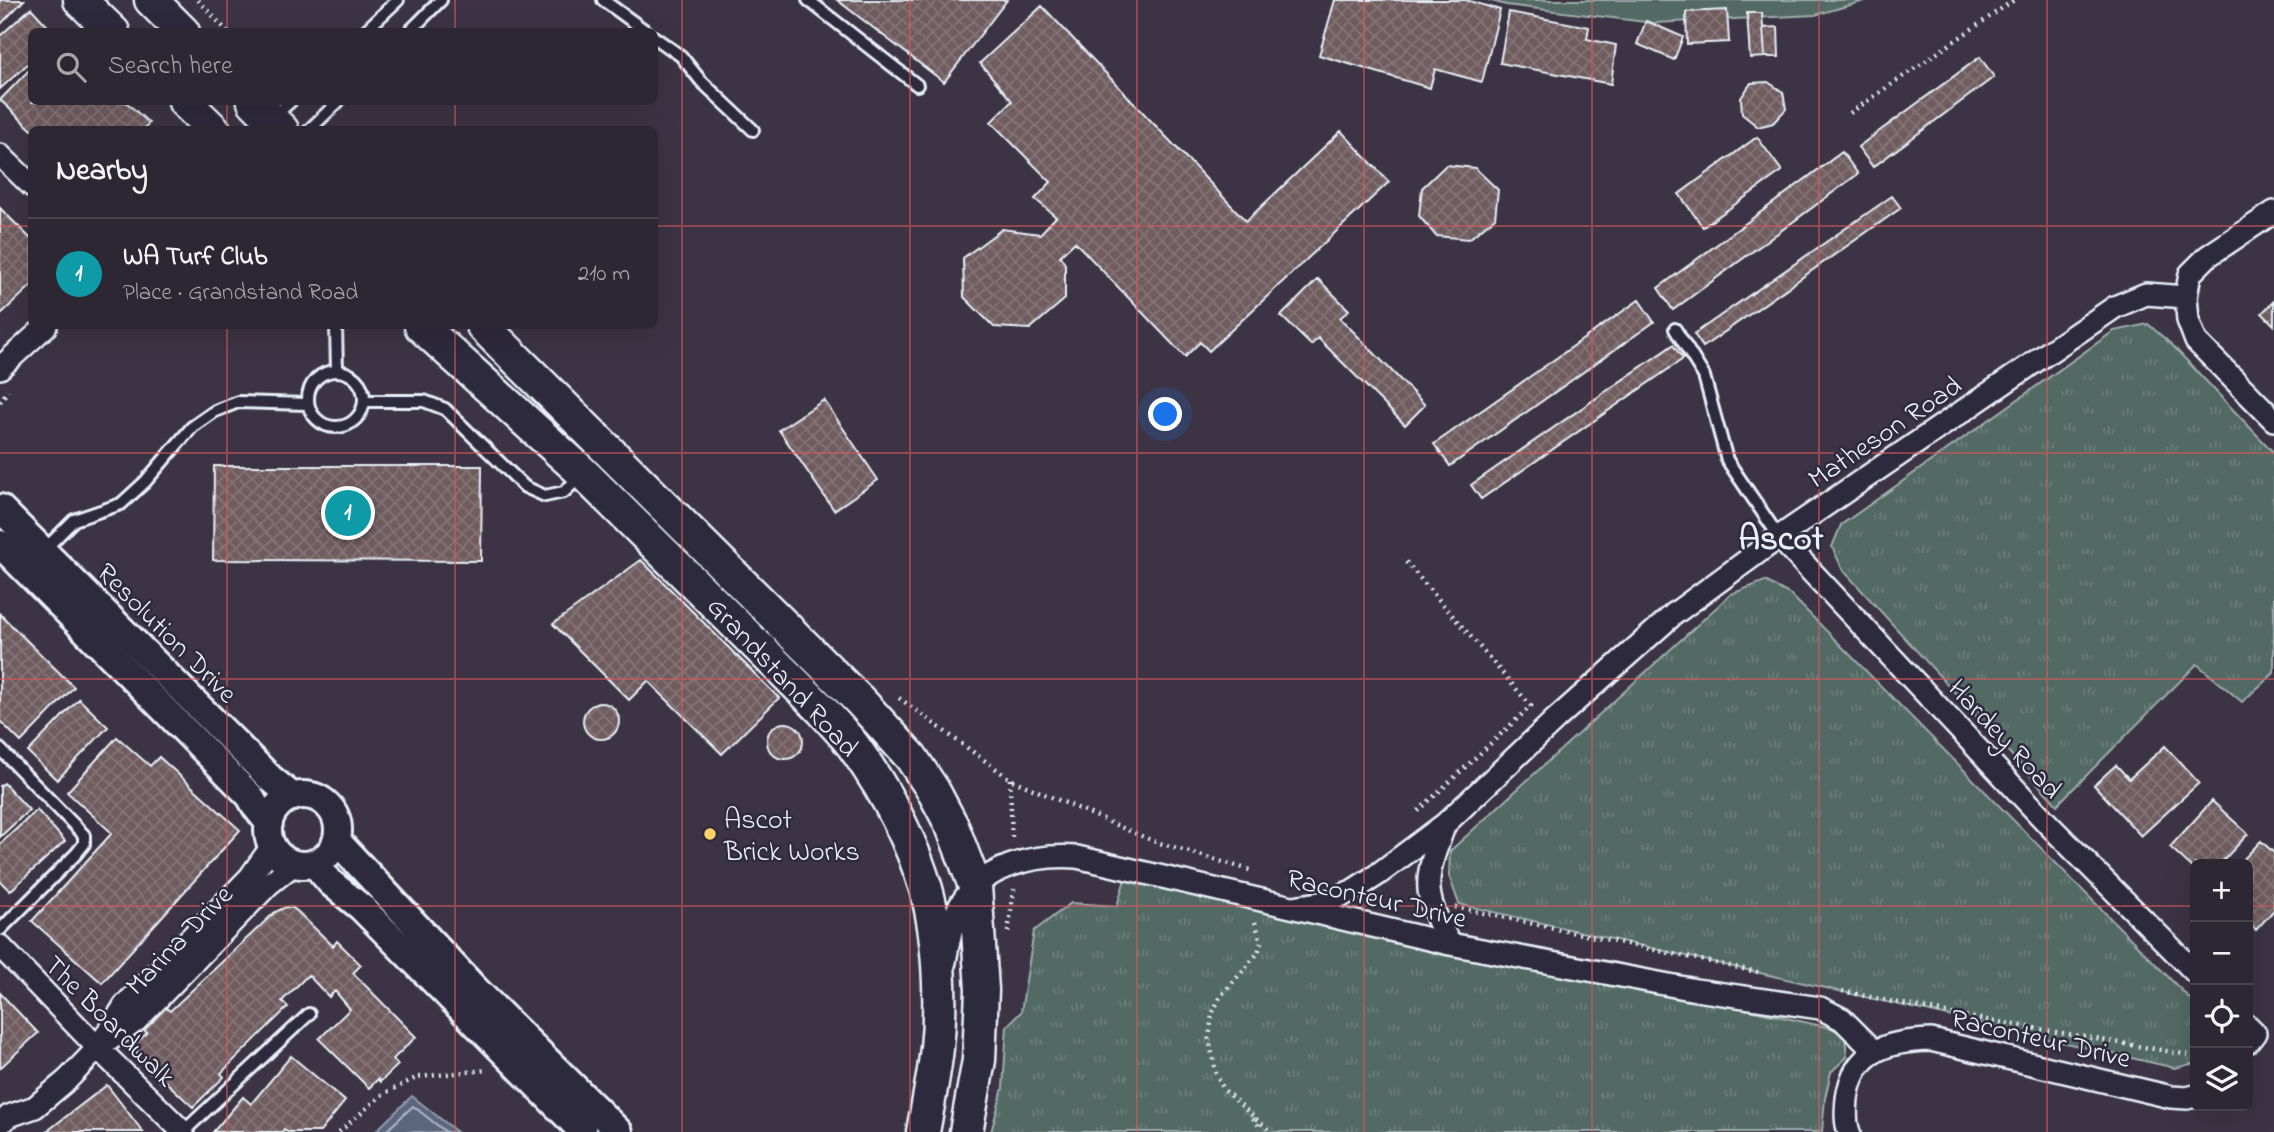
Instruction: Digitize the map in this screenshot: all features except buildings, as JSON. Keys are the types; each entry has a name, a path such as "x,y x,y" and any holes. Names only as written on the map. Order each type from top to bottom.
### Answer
{"main road":[{"path":"80,0 109,28"},
{"path":"151,0 179,28"},
{"path":"188,105 210,126"},
{"name":"Grandstand Road","path":"424,329 583,473 822,710 856,749 884,793 908,841 926,890 936,946 939,995 937,1046 923,1132"},
{"name":"Grandstand Road","path":"486,329 861,702 911,757 952,826 975,886 982,990 979,1060 966,1132"}],"street":[{"path":"1,159 28,183"},
{"path":"2274,212 2208,256 2190,274 2186,297 2188,320 2196,341 2274,419"},
{"name":"Matheson Road","path":"1293,907 1325,902 1352,891 1445,824 1557,718 1674,614 1779,537 2115,307 2146,294 2186,297"},
{"path":"0,368 43,329"},
{"name":"Resolution Drive","path":"0,508 34,560 250,796 271,834"},
{"name":"Hardey Road","path":"1779,537 2049,825 2190,967"},
{"name":"Resolution Drive","path":"0,544 34,560 293,797"},
{"path":"304,796 324,802 337,820 337,841 332,851 324,858 304,863 285,860 271,834 278,806 293,797 304,796"},
{"name":"Matheson Road","path":"1445,824 1432,859 1427,887 1434,915 1450,944"},
{"name":"Marina Drive","path":"98,1048 125,1005 250,877 271,834"},
{"path":"337,841 475,989 618,1132"},
{"name":"Raconteur Drive","path":"939,995 958,909 975,886 1013,863 1052,855 1077,857 1450,944 1696,990 1820,1008 1842,1019 1874,1051 1901,1041 1931,1040 2171,1097 2190,1097"},
{"path":"304,863 362,908 583,1132"},
{"name":"Marina Drive","path":"0,1124 9,1116 35,1107 67,1080 98,1048 136,1021 270,884 304,863"},
{"name":"The Boardwalk","path":"0,946 183,1132"},
{"path":"1849,1132 1846,1105 1849,1083 1857,1067 1874,1051"}],"lane":[{"path":"368,28 398,0"},
{"path":"413,28 441,0"},
{"path":"603,0 642,28"},
{"path":"808,0 917,85"},
{"path":"658,40 681,56 701,81 753,130"},
{"path":"313,126 335,105"},
{"path":"336,329 337,371"},
{"path":"1675,329 1704,376 1727,460 1779,537"},
{"path":"337,371 355,378 365,401 356,419 339,428 323,425 314,418 307,404 308,393 314,381 322,374 337,371"},
{"path":"365,401 424,401 445,409 525,486 545,496 564,492 583,473"},
{"path":"34,560 74,520 121,504 145,482 192,427 215,411 238,402 307,404"},
{"path":"0,749 84,835 84,844 76,854 0,930"},
{"path":"183,1132 309,1014"}],"path":[{"path":"198,0 224,28"},
{"path":"1850,113 2014,0"},
{"path":"1406,562 1531,706 1414,815"},
{"path":"895,694 1010,779 1153,841 1260,873"},
{"path":"1427,887 1440,889 1451,906 1764,974"},
{"path":"1249,897 1246,909 1253,918 1261,942 1258,953 1220,998 1212,1014 1209,1039 1216,1073 1224,1090 1271,1132"},
{"path":"1832,989 1941,1012 2190,1055"},
{"path":"339,1132 383,1094 418,1077 490,1070"},
{"path":"1248,1111 1258,1125 1259,1132"}],"green space":[{"path":"1488,0 1868,0 1815,15 1654,23 1506,5"},
{"path":"2148,324 2172,345 2274,453 2274,673 2242,702 2197,664 2057,805 1843,570 1832,547 1841,525 2114,331"},
{"path":"1765,581 1791,595 2190,999 2190,1064 2175,1068 1459,904 1449,876 1450,851 1731,594"},
{"path":"1128,869 1450,944 1831,1028 1845,1035 1847,1057 1831,1072 1822,1132 991,1132 1003,1088 1007,1026 1021,1012 1034,931 1071,903 1117,906"}],"water":[{"path":"412,1096 457,1132 375,1132"}],"place":[{"name":"WA Turf Club","path":"348,513"},
{"name":"Ascot Brick Works","path":"710,834"}],"district":[{"name":"Ascot","path":"1781,537"}]}
